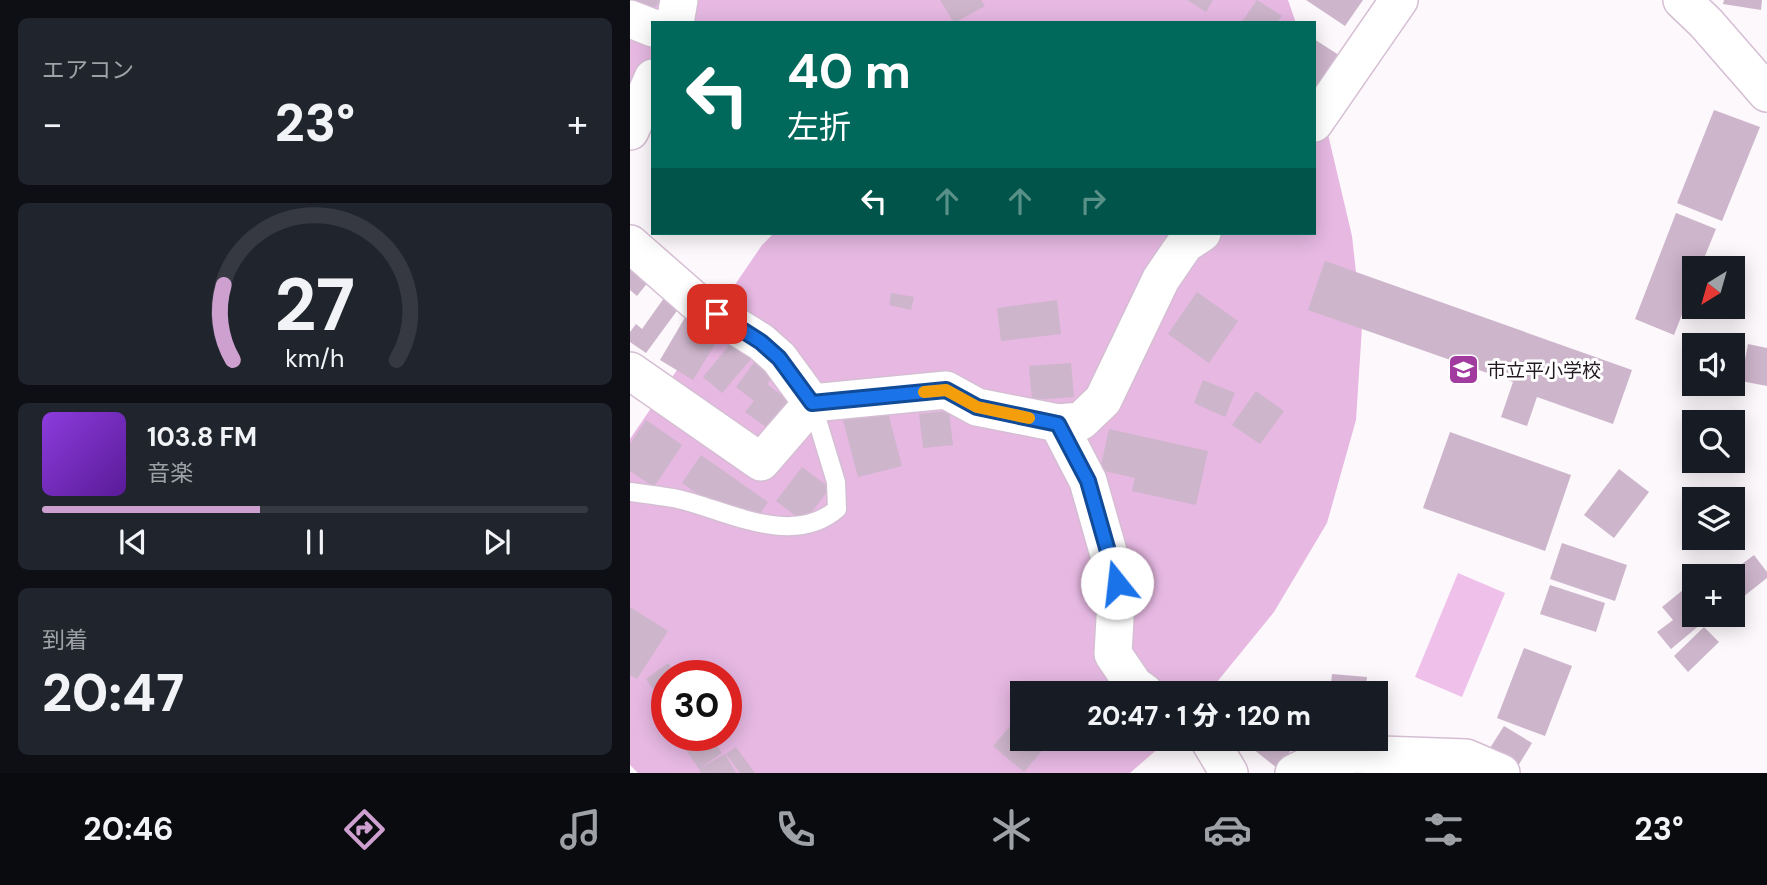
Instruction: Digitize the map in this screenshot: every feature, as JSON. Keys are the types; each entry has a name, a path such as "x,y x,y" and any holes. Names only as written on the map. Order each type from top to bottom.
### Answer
{"street":[{"path":"675,21 678,0"},
{"path":"1316,120 1399,0"},
{"path":"1682,0 1706,23 1767,93"},
{"path":"630,19 651,27"},
{"path":"630,131 651,83"},
{"path":"630,371 761,462 812,403 946,390 977,407 1058,424 1080,421 1102,400 1161,279 1185,244 1199,235"},
{"path":"630,244 695,300 761,342 779,358 812,403"},
{"path":"1058,424 1088,481 1117,583 1112,654 1131,681"},
{"path":"1216,751 1229,773"},
{"path":"1294,773 1310,765 1353,754 1466,758 1501,773"}],"lane":[{"path":"630,492 679,500 753,523 808,525 825,519 837,509 836,482 812,403"}],"shaded area":[{"path":"630,0 1288,0 1295,21 651,21 651,86 630,81"},
{"path":"1316,83 1352,236 1362,327 1356,420 1327,523 1274,612 1218,681 1010,681 1010,751 1155,751 1130,773 638,773 630,765 630,439 762,245 772,235 1316,235"},
{"path":"1458,573 1505,593 1462,697 1415,677"}],"building":[{"path":"631,0 661,0 649,14"},
{"path":"940,0 981,0 985,6 958,21 953,21"},
{"path":"1187,0 1213,0 1206,12"},
{"path":"1257,0 1282,16 1278,21 1242,21"},
{"path":"1306,0 1363,0 1345,26"},
{"path":"1724,0 1762,0 1761,10 1723,4"},
{"path":"1316,40 1345,59 1316,104"},
{"path":"1714,110 1760,127 1722,221 1677,203"},
{"path":"1676,213 1716,229 1705,256 1682,256 1682,315 1674,335 1635,319"},
{"path":"1325,261 1632,370 1613,424 1537,397 1527,426 1501,417 1513,382 1308,310"},
{"path":"630,266 649,281 637,296 630,290"},
{"path":"1197,292 1238,321 1209,363 1168,334"},
{"path":"891,293 914,297 911,310 889,305"},
{"path":"664,298 679,308 646,353 630,342 630,332 636,324 642,329"},
{"path":"1057,300 1061,334 1001,341 997,308"},
{"path":"690,309 724,329 693,380 660,360"},
{"path":"732,342 752,358 722,393 703,377"},
{"path":"1748,344 1767,348 1767,386 1745,382"},
{"path":"755,361 774,375 767,384 793,404 773,432 745,412 754,401 736,387"},
{"path":"1071,363 1074,397 1032,400 1029,366"},
{"path":"1203,380 1235,393 1225,417 1194,403"},
{"path":"1256,391 1284,411 1260,444 1232,425"},
{"path":"887,409 902,466 858,477 843,420"},
{"path":"949,411 953,445 923,448 919,414"},
{"path":"646,420 682,445 654,487 630,471 630,444"},
{"path":"1109,429 1208,451 1196,505 1132,491 1135,478 1100,470"},
{"path":"1450,432 1571,475 1545,551 1423,508"},
{"path":"701,455 768,502 755,521 732,505 725,514 682,483"},
{"path":"802,467 830,488 804,522 776,501"},
{"path":"1619,469 1649,492 1614,538 1584,515"},
{"path":"1562,543 1627,565 1615,601 1550,579"},
{"path":"1754,555 1767,572 1767,578 1745,595 1745,564 1742,564"},
{"path":"1550,585 1605,603 1596,632 1540,614"},
{"path":"1682,591 1682,627 1697,627 1671,649 1657,632 1673,620 1662,607"},
{"path":"630,607 668,631 637,679 630,675"},
{"path":"1704,627 1719,642 1688,672 1674,656"},
{"path":"1524,648 1572,666 1545,736 1497,718"},
{"path":"1332,674 1367,677 1366,681 1331,681"},
{"path":"1010,726 1010,751 1042,751 1024,772 993,746"},
{"path":"1504,726 1532,743 1518,766 1490,748"},
{"path":"687,751 721,751 722,753 699,769"},
{"path":"739,751 755,773 740,773 726,754"},
{"path":"1256,751 1291,751 1277,768"},
{"path":"725,754 736,773 701,773 699,769"}],"slow traffic":[{"path":"924,392 946,390 977,407 1029,418"}],"place":[{"name":"市立平小学校","path":"1464,370"}],"route":[{"path":"717,314 761,342 779,358 812,403 946,390 977,407 1058,424 1088,481 1117,583"}]}
